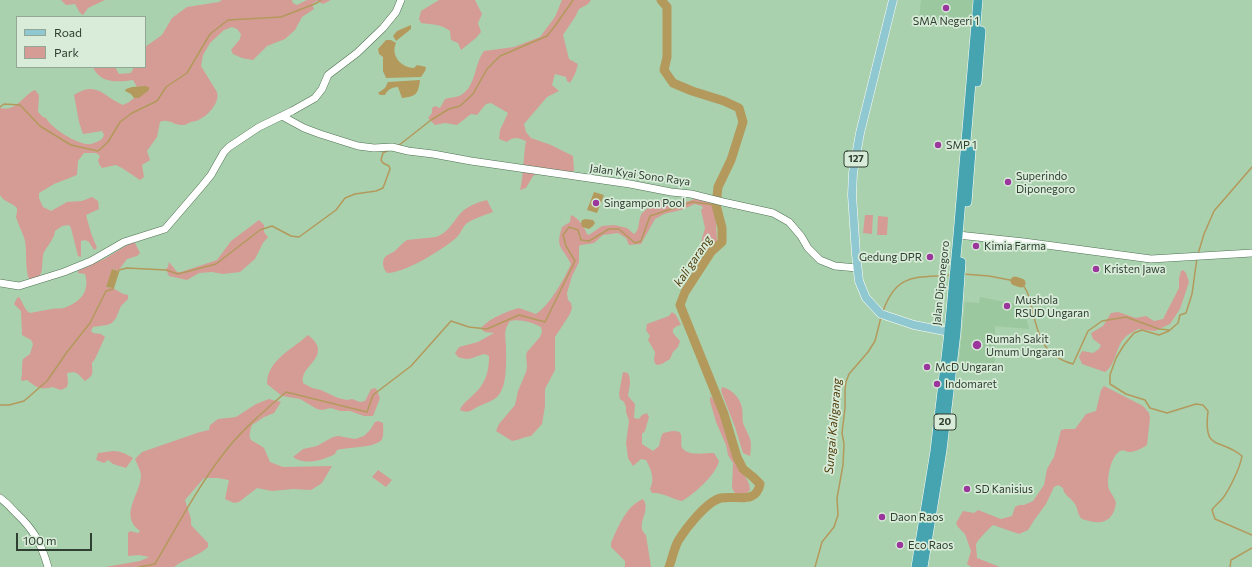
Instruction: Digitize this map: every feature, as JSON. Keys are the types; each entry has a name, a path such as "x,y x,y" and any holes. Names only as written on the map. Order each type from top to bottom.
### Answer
{"highway":[{"name":"Jalan Diponegoro","path":"923,567 935,451 952,332 968,149 978,0"},
{"name":"Jalan Diponegoro","path":"968,149 984,0"},
{"name":"Jalan Diponegoro","path":"916,567 926,530"}],"main road":[{"name":"127","path":"893,0 860,134 853,173 852,195 859,281 866,298 884,316 914,325 952,332"}],"street":[{"path":"0,283 19,286 64,272 91,261 124,242 164,229 202,186 224,152 229,147 259,127 311,100 320,93 328,75 357,53 383,28 396,12 401,0"},
{"name":"Jalan Kyai Sono Raya","path":"282,116 304,128 350,144 374,148 394,148 508,167 691,194 779,216 794,226 808,248 820,260 836,266 857,268"},
{"path":"961,235 1134,258 1151,259 1252,253"},
{"path":"0,498 22,518 33,531 41,545 48,567"}],"shaded area":[{"name":"SMA Negeri 1","path":"921,0 974,0 972,25 951,23 951,19 919,17"},
{"path":"411,25 411,29 396,41 393,36 397,31"},
{"path":"386,40 391,40 396,43 396,57 401,64 414,68 417,65 426,67 421,77 386,78 383,71 383,57 379,54 378,49"},
{"path":"420,80 416,94 410,96 402,98 398,87 390,89 385,95 380,95 378,93 385,88 388,82"},
{"path":"132,87 149,87 149,90 139,98 134,98 131,94 125,91 126,89"},
{"name":"Singampon Pool","path":"594,192 604,195 597,213 587,210"},
{"name":"Singampon Pool","path":"582,220 593,220 595,223 589,229 582,227"},
{"path":"112,269 118,271 113,288 106,287"},
{"name":"Rumah Sakit Umum Ungaran","path":"980,297 1020,305 1025,313 1029,329 995,326 995,361 991,367 987,369 958,370 965,302 979,303"}],"green space":[{"path":"61,0 105,0 88,8 83,15 80,13 75,4 66,5"},
{"path":"222,0 292,0 293,3 297,5 307,0 331,0 323,4 317,1 312,4 314,9 302,17 295,30 285,39 267,46 253,60 242,58 233,54 231,50 240,39 241,34 237,29 232,27 224,30 210,43 203,55 201,66 217,92 217,100 213,108 203,117 185,125 166,121 160,122 157,137 147,151 150,160 142,165 144,177 140,180 116,165 102,168 98,160 100,156 96,153 84,153 78,161 77,175 54,184 39,193 39,198 43,207 51,211 67,202 82,201 92,197 98,201 99,209 86,215 97,248 94,250 89,242 85,240 81,241 81,257 78,256 71,228 69,225 62,226 55,231 44,252 41,274 35,279 29,279 25,241 16,217 17,208 0,195 0,108 6,109 16,105 35,90 39,95 38,112 46,118 53,127 66,136 80,142 91,144 97,142 102,139 104,135 102,131 83,134 74,95 89,89 95,89 123,105 136,98 145,86 137,87 133,80 110,81 96,73 94,68 116,68 119,74 131,73 134,68 146,68 146,46 162,35 172,18 187,7 219,2"},
{"path":"439,0 475,0 482,14 478,23 481,32 461,50 458,43 451,40 450,31 446,28 439,25 421,23 419,19 421,11"},
{"path":"562,0 591,0 588,4 579,9 563,35 569,59 578,64 575,74 570,83 567,81 566,77 555,74 552,85 559,91 547,97 524,124 526,132 531,138 551,145 573,156 574,171 542,170 533,176 526,188 520,190 526,141 516,138 507,142 499,139 500,130 508,113 491,103 486,104 477,115 471,114 457,125 445,123 435,125 428,118 432,113 432,108 435,106 440,108 445,99 459,96 470,87 478,62 484,51 514,47 540,37 555,17"},
{"path":"697,197 711,201 715,209 717,240 716,243 703,254 701,242 705,228 701,210 703,208 702,206 695,204 681,210 664,214 655,219 641,244 629,245 626,238 618,233 603,235 594,243 579,246 579,262 572,276 567,293 568,300 571,303 572,308 570,314 555,337 555,370 545,389 545,406 542,424 531,436 512,441 496,431 499,424 515,405 518,391 526,372 527,352 540,337 542,332 541,327 526,321 510,321 505,332 505,378 498,396 492,401 470,411 465,412 460,410 463,404 480,388 483,383 487,373 489,356 485,354 467,359 458,357 455,353 459,347 478,342 494,333 485,332 481,329 487,322 498,316 519,308 536,314 541,310 561,284 571,264 560,247 559,239 562,227 570,222 571,215 579,220 589,235 602,226 614,225 627,228 634,234 638,228 642,214 656,202 662,200 681,202 689,201"},
{"path":"487,200 493,212 467,223 458,236 450,243 423,260 395,272 387,273 383,264 384,258 395,251 405,241 436,237 440,235 449,228 459,215 468,207"},
{"path":"865,215 873,215 872,234 863,233"},
{"path":"878,216 888,217 887,235 877,235"},
{"path":"259,220 264,225 264,232 268,237 263,243 255,259 240,272 223,274 212,272 199,273 187,280 169,276 166,269 169,262 177,272 181,272 217,260 231,241"},
{"path":"134,241 140,253 137,256 127,259 118,271 113,269 106,287 113,288 123,294 128,295 128,299 121,306 112,323 93,327 91,331 105,337 92,363 92,374 90,377 85,381 74,372 67,373 67,387 61,390 52,387 41,388 35,386 27,380 22,381 23,359 30,354 33,344 31,340 22,335 21,311 14,304 17,298 19,297 26,310 30,313 70,306 83,295 85,291 85,274 78,273 78,271 106,258"},
{"path":"1183,270 1186,273 1189,282 1180,309 1170,324 1155,331 1138,329 1128,335 1120,345 1111,366 1105,372 1082,364 1079,357 1082,351 1093,353 1099,349 1101,345 1093,339 1091,333 1103,326 1111,313 1118,312 1136,318 1146,316 1154,321 1163,319 1179,288 1179,278 1181,271"},
{"path":"672,312 676,315 681,325 673,329 673,333 680,341 670,359 657,365 654,361 655,352 648,340 650,336 646,330 647,324 669,316"},
{"path":"308,335 317,345 318,351 303,377 303,383 338,398 347,400 352,399 360,402 365,401 371,389 376,388 380,398 373,416 364,416 350,411 340,411 331,408 322,410 317,409 300,399 282,396 267,384 271,368 276,362"},
{"path":"623,372 628,373 630,379 628,396 635,404 634,418 639,419 642,415 647,413 649,417 645,431 642,434 642,444 653,451 659,446 663,433 677,431 681,435 683,449 689,453 714,453 719,461 714,472 709,478 698,489 682,501 652,493 650,489 652,474 646,460 641,459 633,466 628,458 626,443 629,421 626,407 624,402 620,399 619,393"},
{"path":"1104,386 1143,406 1149,413 1150,418 1147,445 1134,451 1120,451 1114,458 1110,468 1108,485 1116,503 1112,515 1108,519 1099,522 1082,519 1076,506 1065,493 1063,488 1058,485 1054,487 1046,504 1028,530 1019,534 993,525 978,541 976,545 977,558 1000,567 971,567 967,564 971,551 965,534 956,523 963,511 974,513 978,510 1001,519 1012,516 1015,507 1033,501 1044,485 1047,469 1054,457 1061,430 1075,429 1086,414 1096,411 1101,390"},
{"path":"722,387 735,394 741,404 743,423 751,442 750,456 743,453 721,391"},
{"path":"710,396 716,403 724,419 736,463 750,486 750,490 745,495 736,495 732,488 733,463 728,455 726,445 716,422"},
{"path":"269,399 281,402 274,413 264,417 252,425 250,431 251,440 264,448 270,462 283,467 332,466 322,483 311,490 293,489 272,491 257,488 239,502 234,503 225,499 229,480 204,478 185,500 191,519 191,525 208,543 208,547 174,567 105,567 140,561 149,557 139,555 128,556 128,533 130,531 138,533 140,531 134,525 131,518 132,504 141,475 135,459 142,452 209,430 210,425 218,419 236,417 256,404"},
{"path":"378,421 383,423 383,436 379,442 375,444 337,450 335,454 320,460 308,462 298,460 293,457 303,449 317,446 333,437 338,436 355,439 364,436 375,422"},
{"path":"113,451 121,452 133,458 126,468 113,464 108,460 104,463 96,460 98,453"},
{"path":"378,470 392,480 386,487 372,477"},
{"path":"643,499 646,508 642,527 646,535 651,567 625,567 625,561 611,547 611,543 627,512 637,502"}],"waterway":[{"path":"0,107 4,104 20,105 40,126 71,145 98,151 108,142 120,122 132,113 157,101 166,87 187,73 210,34 228,20 281,17 321,0"},
{"path":"398,146 431,120 449,109 460,106 473,94 487,69 500,56 547,36 573,0"},
{"name":"kali garang","path":"661,0 667,7 667,57 664,70 673,83 692,91 724,101 739,108 743,122 731,160 718,187 716,205 722,228 722,242 711,252 685,292 680,305 724,414 737,457 743,469 760,484 758,491 750,497 721,498 715,500 703,509 691,522 678,541 669,567"},
{"path":"0,405 9,405 24,401 47,381 67,352 90,323 106,291 113,289 119,270 127,268 166,270 178,274 216,264 260,230 272,226 291,236 299,237 336,210 345,198 355,194 376,191 383,188 390,169 389,166 381,160 383,153 389,150"},
{"name":"Sungai Kaligarang","path":"1198,254 1204,234 1214,211 1252,167"},
{"path":"139,567 155,564 195,496 221,457 243,431 286,392 367,412 373,395 411,366 451,321 469,327 487,329 519,315 545,322 575,261 566,246 563,235 569,227 578,230 581,240 589,241 609,229 619,229 635,243 641,241 650,216 692,202 716,205"},
{"name":"Sungai Kaligarang","path":"1021,283 1028,294 1039,334 1047,349 1062,360 1073,364 1088,331 1102,321 1126,317 1159,329 1170,330 1178,323 1180,315 1186,313 1192,294 1197,258"},
{"name":"Sungai Kaligarang","path":"963,274 989,276 1015,281"},
{"name":"Sungai Kaligarang","path":"883,311 889,298 901,283 918,277 951,275"},
{"name":"Sungai Kaligarang","path":"1015,281 1021,283"},
{"name":"Sungai Kaligarang","path":"815,567 822,542 834,527 838,515 837,498 843,465 844,444 842,433 846,382 849,374 868,352 875,341 881,317"},
{"path":"1169,331 1159,335 1142,330 1134,333 1116,358 1110,375 1110,384 1126,394 1145,400 1150,408 1167,413 1196,404 1203,405 1208,411 1207,424 1208,433 1211,439 1234,450 1242,456 1237,472 1229,489 1212,510 1215,519 1252,535"},
{"path":"1230,567 1231,560 1252,548"}],"place":[{"name":"SMA Negeri 1","path":"946,8"},
{"name":"SMP 1","path":"938,145"},
{"name":"Superindo Diponegoro","path":"1008,182"},
{"name":"Singampon Pool","path":"596,203"},
{"name":"Kimia Farma","path":"976,246"},
{"name":"Gedung DPR","path":"930,257"},
{"name":"Kristen Jawa","path":"1096,269"},
{"name":"Mushola RSUD Ungaran","path":"1007,306"},
{"name":"Rumah Sakit Umum Ungaran","path":"977,345"},
{"name":"McD Ungaran","path":"927,367"},
{"name":"Indomaret","path":"937,384"},
{"name":"SD Kanisius","path":"967,489"},
{"name":"Daon Raos","path":"882,517"},
{"name":"Eco Raos","path":"900,545"}]}
